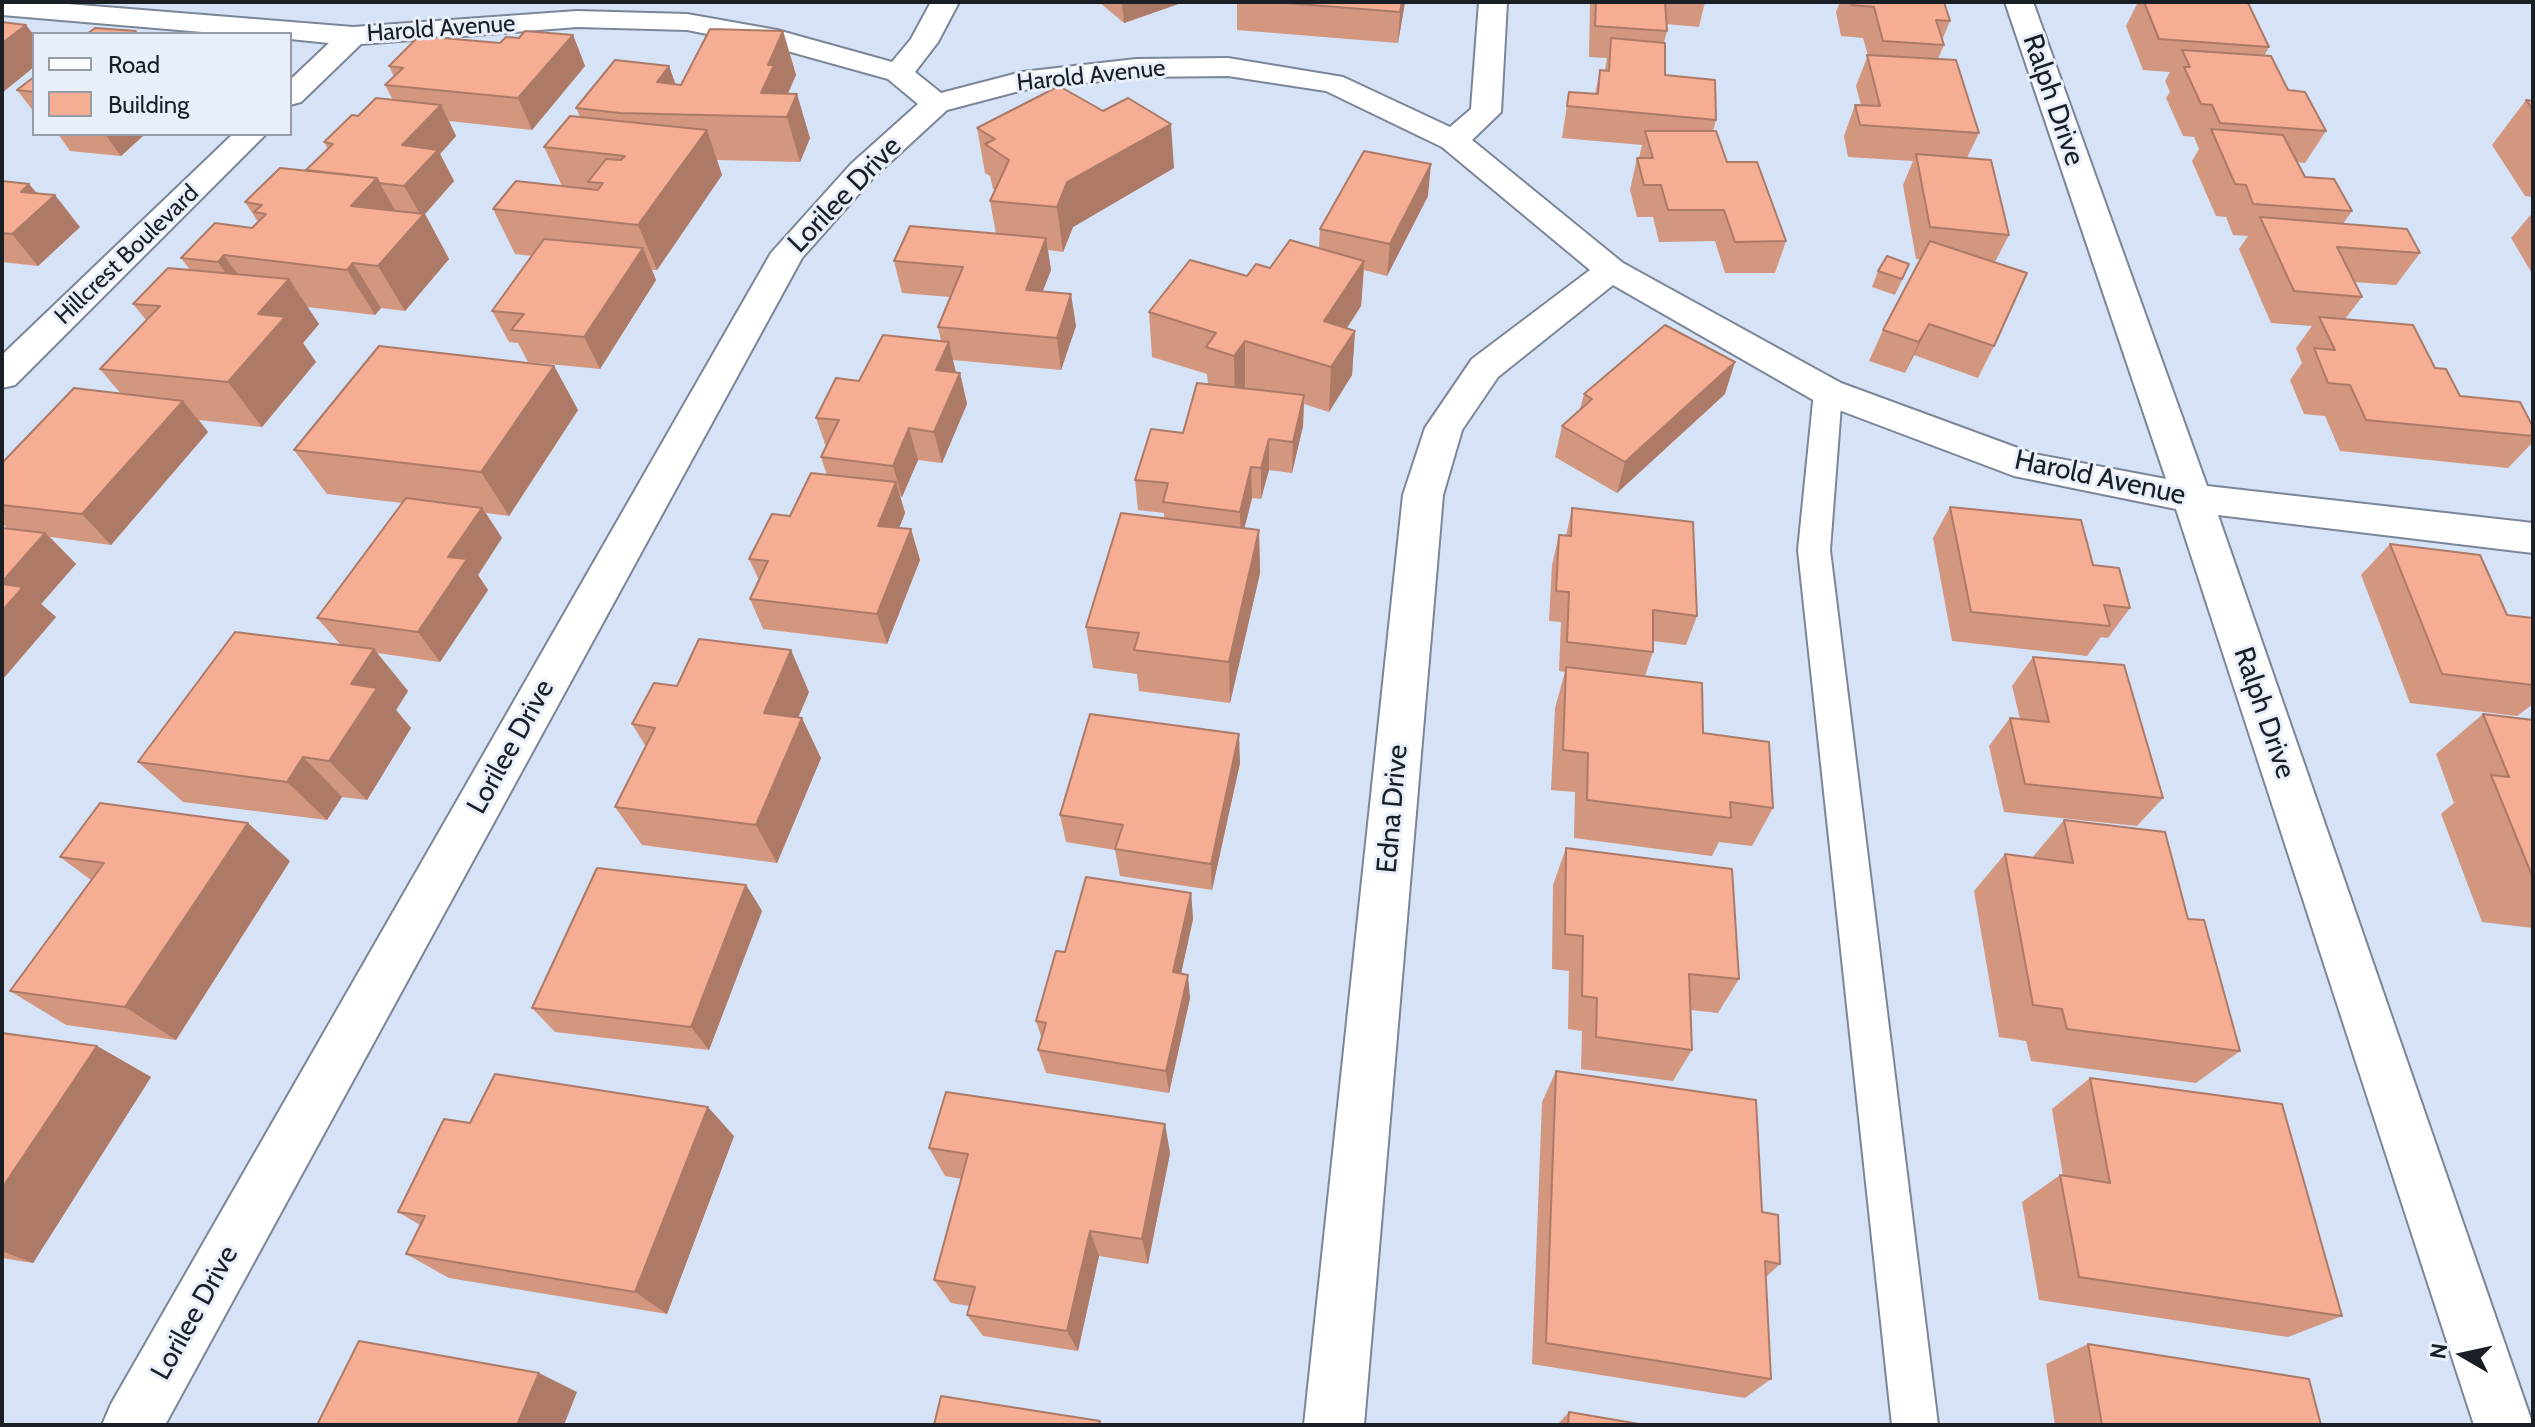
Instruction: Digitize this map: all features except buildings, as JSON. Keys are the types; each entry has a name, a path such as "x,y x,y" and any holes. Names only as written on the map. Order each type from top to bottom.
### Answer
{"street":[{"path":"898,73 924,42 945,2"},
{"path":"1453,140 1486,112 1493,2"},
{"name":"Ralph Drive","path":"2019,2 2192,498 2504,1425"},
{"name":"Harold Avenue","path":"2,7 353,36 577,19 674,21 738,29 848,57 898,73 936,104 1022,81 1136,68 1228,67 1333,83 1453,140 1611,270 1828,392 2028,466 2192,498 2533,538"},
{"path":"292,94 353,36"},
{"name":"Lorilee Drive","path":"132,1425 788,253 862,171 936,104"},
{"name":"Hillcrest Boulevard","path":"2,376 249,136"},
{"name":"Edna Drive","path":"1334,1425 1423,495 1444,428 1485,368 1611,270"}],"lane":[{"path":"1828,392 1814,550 1915,1425"}]}
